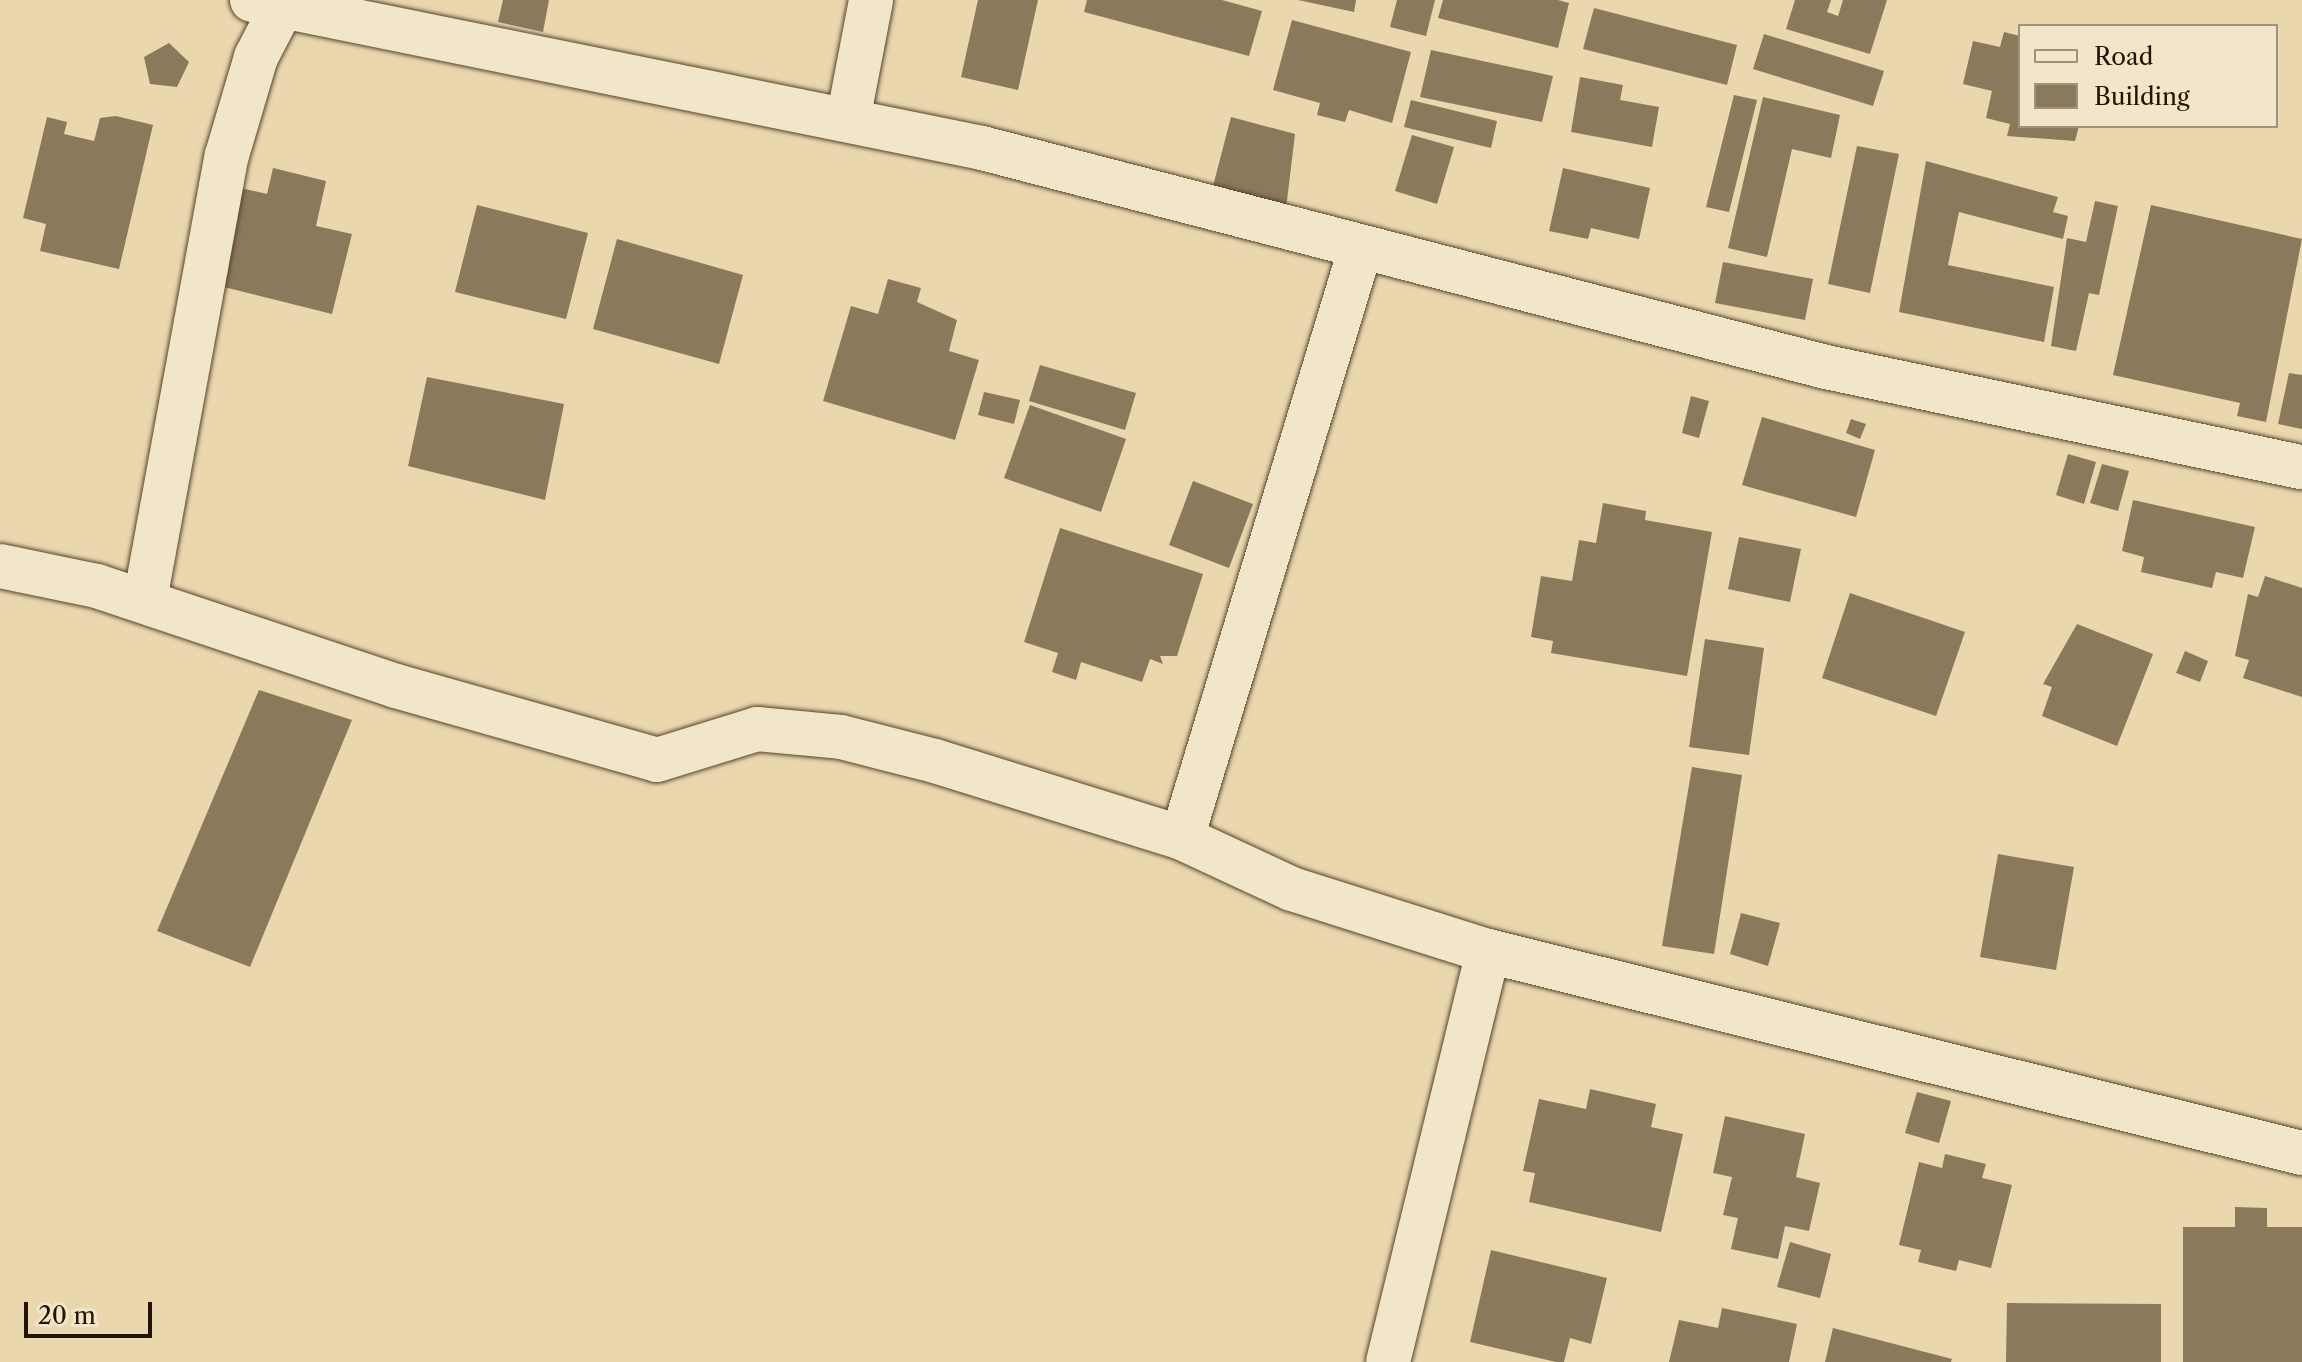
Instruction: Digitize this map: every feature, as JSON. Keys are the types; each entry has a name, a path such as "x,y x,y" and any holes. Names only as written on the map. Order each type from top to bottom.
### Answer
{"street":[{"path":"848,120 871,0"},
{"path":"145,600 227,155 256,57 267,4 848,120 1826,367 2302,467"},
{"path":"1182,838 1360,250"},
{"path":"0,566 145,600 396,686 657,760 735,732 841,737 1182,838 1292,889 1488,951 2302,1153"},
{"path":"1388,1362 1488,951"}],"building":[{"path":"503,0 549,0 543,32 498,22"},
{"path":"978,0 1038,0 1018,90 961,77"},
{"path":"1087,0 1222,0 1262,11 1249,56 1084,12"},
{"path":"1298,0 1356,0 1354,12"},
{"path":"1397,0 1435,0 1426,36 1390,27"},
{"path":"1443,0 1558,0 1569,3 1558,48 1438,18"},
{"path":"1795,0 1831,0 1827,12 1838,16 1843,0 1887,0 1870,54 1786,29"},
{"path":"1594,8 1737,45 1727,85 1583,49"},
{"path":"1292,20 1411,52 1392,123 1349,110 1345,122 1317,115 1320,103 1273,90"},
{"path":"2004,32 2018,36 2018,128 2078,128 2075,141 2007,136 2010,124 1986,118 1992,91 1963,84 1973,41 2000,47"},
{"path":"1764,34 1884,71 1873,106 1753,69"},
{"path":"169,43 189,62 177,87 150,84 144,57"},
{"path":"1431,50 1553,76 1542,122 1420,97"},
{"path":"1580,77 1623,85 1620,100 1659,107 1652,147 1571,132"},
{"path":"1734,95 1757,100 1729,212 1706,207"},
{"path":"1763,97 1840,115 1831,158 1792,149 1767,257 1728,248"},
{"path":"1411,100 1497,121 1491,148 1404,127"},
{"path":"116,116 153,125 119,269 40,251 46,224 23,218 47,117 67,122 64,134 94,141 100,118"},
{"path":"1231,117 1295,134 1286,209 1212,190"},
{"path":"1412,135 1454,147 1437,204 1395,191"},
{"path":"1857,146 1899,154 1870,293 1828,284"},
{"path":"1926,161 2058,197 2053,212 2068,216 2063,239 1959,212 1948,265 2054,287 2044,342 1899,312"},
{"path":"273,168 326,181 316,226 352,234 332,314 216,285 240,188 267,194"},
{"path":"1563,168 1650,188 1639,239 1591,228 1588,239 1549,231"},
{"path":"2095,201 2118,206 2099,295 2089,293 2076,351 2051,346 2067,238 2086,242"},
{"path":"477,205 588,233 566,319 455,292"},
{"path":"2151,205 2302,239 2266,422 2237,416 2240,403 2113,375"},
{"path":"617,239 743,275 719,364 593,329"},
{"path":"1723,262 1813,279 1805,320 1715,303"},
{"path":"888,279 921,288 917,302 957,320 949,351 979,360 955,440 823,401 851,306 878,314"},
{"path":"1040,365 1136,393 1125,430 1029,401"},
{"path":"2289,373 2302,375 2302,429 2278,424"},
{"path":"427,377 564,404 545,500 408,466"},
{"path":"984,392 1020,400 1014,424 978,415"},
{"path":"1691,396 1709,401 1699,438 1682,433"},
{"path":"1030,405 1126,439 1101,512 1004,478"},
{"path":"1762,417 1875,450 1856,517 1742,485"},
{"path":"1851,419 1866,424 1860,439 1846,433"},
{"path":"2068,454 2096,462 2084,504 2056,495"},
{"path":"2102,464 2129,471 2118,511 2090,503"},
{"path":"1193,481 1253,504 1229,568 1169,545"},
{"path":"2133,500 2255,527 2243,578 2216,572 2212,588 2141,572 2144,557 2122,551"},
{"path":"1603,503 1646,511 1645,520 1712,532 1687,676 1551,653 1553,641 1531,637 1541,576 1572,581 1579,540 1596,543"},
{"path":"1060,528 1203,574 1177,656 1160,656 1163,664 1150,659 1142,682 1081,662 1076,680 1052,672 1058,653 1024,642"},
{"path":"1739,537 1801,549 1790,602 1728,589"},
{"path":"2265,576 2302,588 2302,697 2243,678 2249,660 2235,656 2248,594 2258,597"},
{"path":"1850,593 1965,632 1936,716 1822,678"},
{"path":"2077,624 2153,654 2117,746 2042,716 2052,687 2043,684"},
{"path":"1705,639 1764,648 1749,755 1689,747"},
{"path":"2185,651 2208,661 2200,682 2176,673"},
{"path":"259,690 352,720 250,967 157,931"},
{"path":"1692,767 1742,775 1714,954 1662,946"},
{"path":"1998,854 2074,867 2056,970 1980,957"},
{"path":"1741,913 1780,923 1768,966 1730,954"},
{"path":"1590,1089 1656,1104 1651,1127 1683,1134 1661,1232 1529,1202 1535,1173 1523,1171 1539,1099 1586,1109"},
{"path":"1917,1092 1951,1101 1939,1143 1905,1133"},
{"path":"1725,1116 1805,1134 1796,1177 1820,1183 1809,1231 1785,1226 1778,1259 1731,1249 1738,1218 1723,1215 1732,1177 1713,1173"},
{"path":"1945,1154 1986,1164 1982,1178 2012,1185 1991,1268 1959,1260 1956,1271 1918,1262 1921,1250 1899,1245 1919,1162 1942,1168"},
{"path":"2235,1207 2267,1208 2267,1227 2302,1227 2302,1362 2183,1362 2183,1227 2235,1227"},
{"path":"1790,1242 1831,1254 1820,1298 1777,1287"},
{"path":"1491,1250 1607,1278 1591,1344 1570,1338 1564,1362 1556,1362 1470,1342"},
{"path":"2007,1303 2161,1304 2161,1362 2006,1362"},
{"path":"1722,1308 1797,1324 1789,1362 1669,1362 1679,1320 1718,1328"},
{"path":"1833,1328 1952,1359 1951,1362 1825,1362"}]}
